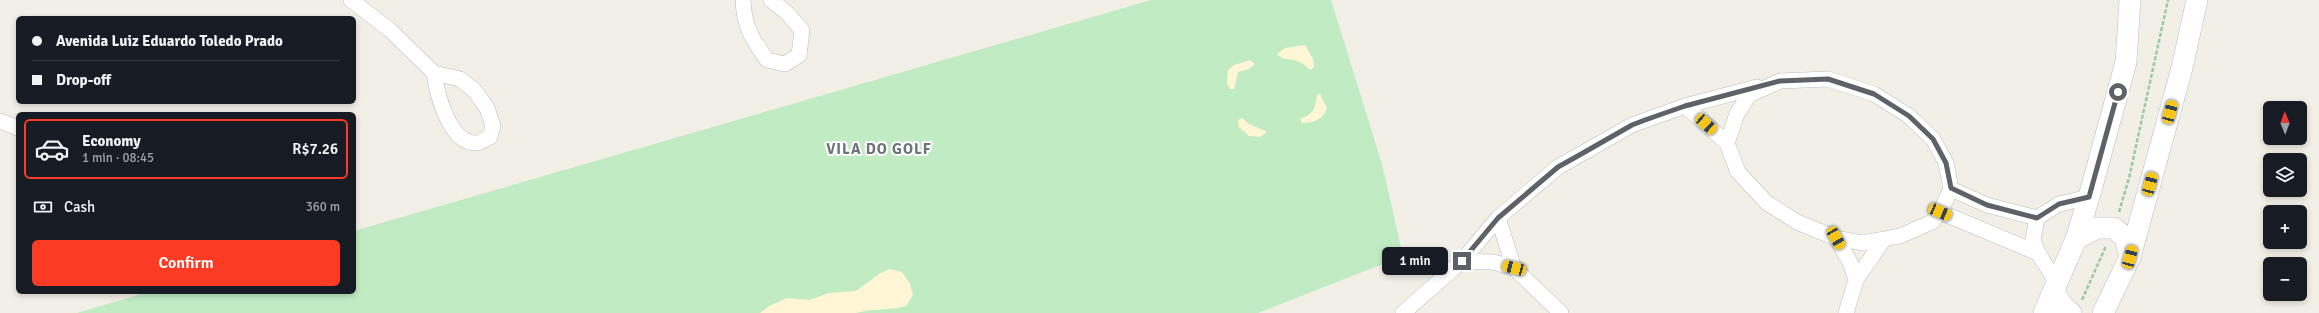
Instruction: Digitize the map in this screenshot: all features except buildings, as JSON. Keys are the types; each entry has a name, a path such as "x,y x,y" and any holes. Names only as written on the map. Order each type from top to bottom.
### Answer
{"main road":[{"path":"2044,313 2076,239 2089,197 2126,62 2130,0"},
{"path":"2103,313 2130,257 2182,68 2197,0"},
{"path":"2076,239 2097,228 2114,228 2125,238 2130,257"},
{"path":"2056,287 2062,305 2075,309"}],"street":[{"path":"351,0 390,30 434,73 460,79 474,90 487,108 493,126 490,137 478,143 464,139 454,128 444,114 434,73"},
{"path":"743,0 744,15 750,36 767,60 785,64 799,55 802,30 787,13 771,0"},
{"path":"1403,313 1462,261 1498,218 1558,167 1632,125 1685,106 1780,81 1828,79 1874,94 1909,116 1933,139 1946,163 1951,188 1940,212 1932,222 1900,236 1862,243 1836,238 1797,222 1767,203 1738,172 1727,143 1685,106"},
{"path":"1727,143 1737,114 1749,95 1780,81"},
{"path":"0,121 16,127"},
{"path":"1951,188 1987,205 2037,218 2059,204 2089,197"},
{"path":"1940,212 2038,253"},
{"path":"1498,218 1514,268 1560,313"},
{"path":"2037,218 2033,240 2038,253 2056,287"},
{"path":"1836,238 1850,262 1856,280"},
{"path":"1846,313 1856,280 1884,239"},
{"path":"1462,261 1492,262 1514,268"}],"path":[{"path":"2075,309 2114,228 2129,178 2168,0"}],"green space":[{"path":"1151,0 1331,0 1382,164 1403,256 1258,313 77,313 141,294 356,294 356,230"}],"sand":[{"path":"1305,45 1313,59 1314,67 1310,70 1300,62 1281,57 1277,54 1285,48"},
{"path":"1250,60 1255,64 1249,69 1238,72 1234,89 1230,89 1227,83 1228,70 1234,65"},
{"path":"1320,94 1327,108 1325,112 1317,120 1302,123 1300,119 1311,113 1317,95"},
{"path":"1242,118 1249,124 1267,132 1260,137 1249,136 1239,127 1238,120"},
{"path":"889,269 902,272 910,284 913,295 906,306 868,310 856,313 760,313 769,306 787,298 809,300 829,293 856,291 879,274"}],"district":[{"name":"VILA DO GOLF","path":"879,149"}],"route":[{"path":"1462,261 1498,218 1558,167 1632,125 1685,106 1780,81 1828,79 1874,94 1909,116 1933,139 1946,163 1951,188 1987,205 2037,218 2059,204 2089,197 2118,92"}]}
